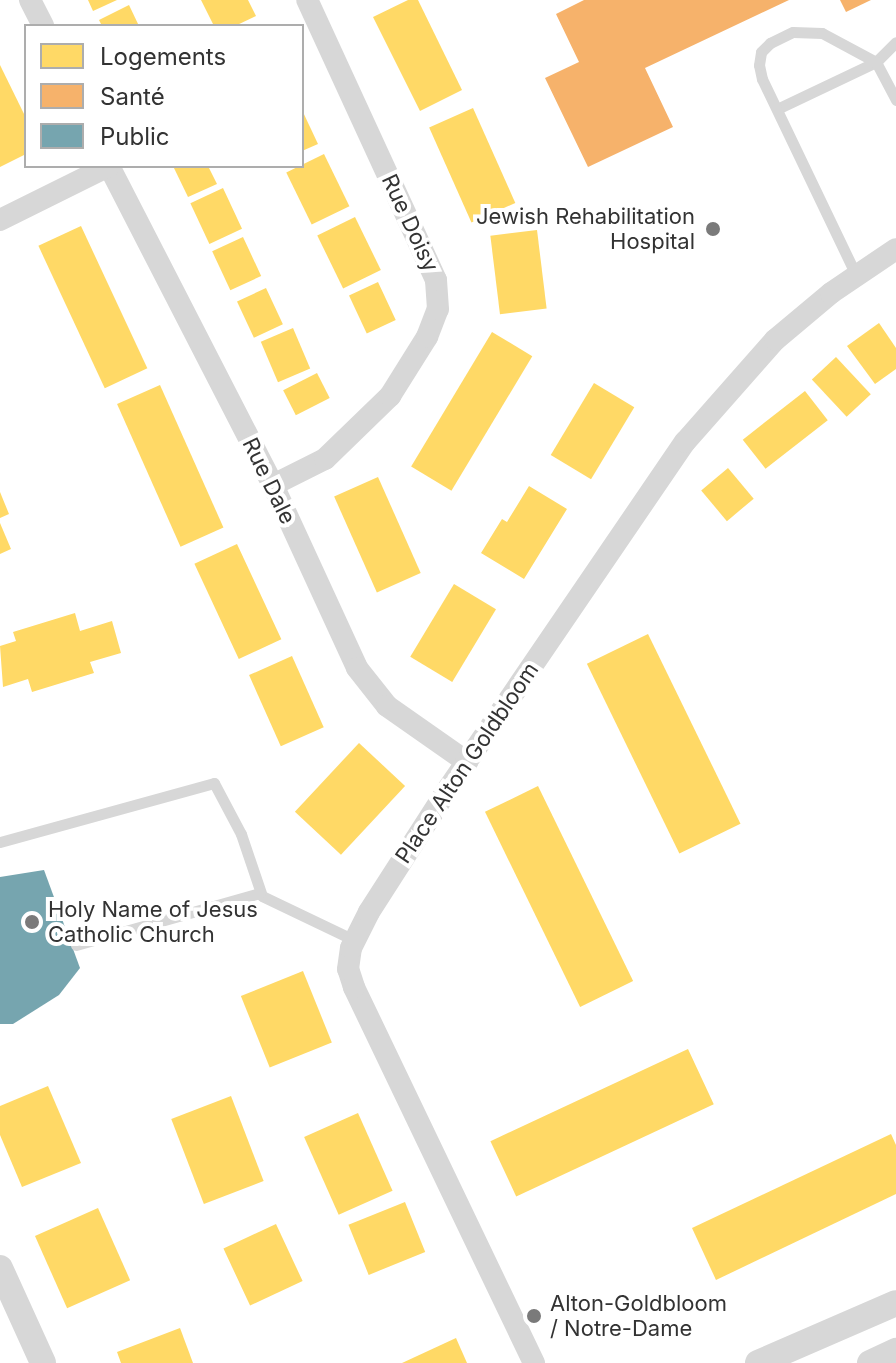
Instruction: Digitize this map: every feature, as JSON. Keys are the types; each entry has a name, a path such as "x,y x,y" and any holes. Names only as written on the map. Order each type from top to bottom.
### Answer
{"street":[{"path":"30,0 42,24"},
{"name":"Rue Doisy","path":"273,485 325,459 390,396 427,337 438,309 436,280 307,0"},
{"path":"0,220 105,168"},
{"name":"Rue Dale","path":"110,168 273,485 365,682 403,719 467,762"},
{"name":"Place Alton Goldbloom","path":"534,1363 354,987 348,961 354,940 467,762 685,442 757,358 856,275 896,249"},
{"path":"0,1268 43,1363"},
{"path":"758,1363 896,1303"},
{"path":"870,1363 896,1351"}],"lane":[{"path":"856,275 777,109 759,65 761,52 770,43 799,30 814,30 876,62 896,100"},
{"path":"777,109 876,62 896,42"},
{"path":"0,842 214,783 241,834 260,893 267,902 354,940"},
{"path":"76,945 260,893"}],"building: Logements":[{"path":"88,0 117,0 93,11"},
{"path":"201,0 248,0 256,16 239,24 213,24"},
{"path":"408,0 418,0 462,90 420,111 373,17"},
{"path":"129,5 138,24 101,24 99,20"},
{"path":"0,65 24,114 24,155 0,167"},
{"path":"473,108 515,203 471,223 429,128"},
{"path":"304,114 318,144 304,150"},
{"path":"324,154 349,206 312,225 286,172 304,168 304,164"},
{"path":"174,168 209,168 217,184 188,197"},
{"path":"223,188 242,229 209,244 190,203"},
{"path":"355,217 381,270 343,288 317,235"},
{"path":"81,226 147,368 105,388 38,246"},
{"path":"537,230 547,308 500,314 490,236"},
{"path":"243,237 261,276 230,290 212,251"},
{"path":"378,282 396,320 367,334 349,296"},
{"path":"266,288 283,324 254,338 237,302"},
{"path":"879,323 896,348 896,369 875,384 847,346"},
{"path":"293,328 310,369 278,382 261,342"},
{"path":"492,332 532,356 451,491 411,467"},
{"path":"836,357 871,394 847,417 812,380"},
{"path":"317,373 330,398 296,415 283,390"},
{"path":"594,383 634,407 591,479 551,455"},
{"path":"160,385 223,528 181,547 117,404"},
{"path":"805,391 828,420 766,469 743,440"},
{"path":"728,468 754,499 727,521 701,490"},
{"path":"378,477 421,573 377,592 334,497"},
{"path":"529,486 567,509 524,579 481,553 502,519 507,522"},
{"path":"0,492 9,514 0,518"},
{"path":"0,523 11,549 0,554"},
{"path":"237,544 281,639 239,659 194,564"},
{"path":"454,584 496,609 452,682 410,657"},
{"path":"75,613 80,631 112,621 121,653 90,662 94,673 32,692 28,679 3,687 0,646 16,641 13,632"},
{"path":"648,634 740,824 679,853 587,664"},
{"path":"292,656 324,727 281,746 249,675"},
{"path":"359,743 405,786 341,855 295,812"},
{"path":"538,786 633,981 580,1007 485,812"},
{"path":"303,971 332,1042 270,1067 241,996"},
{"path":"688,1049 714,1104 516,1196 490,1141"},
{"path":"48,1086 81,1163 22,1187 0,1135 0,1106"},
{"path":"231,1096 264,1181 204,1204 171,1119"},
{"path":"358,1113 393,1191 339,1215 304,1137"},
{"path":"891,1134 896,1145 896,1194 716,1280 692,1228"},
{"path":"405,1202 425,1252 369,1275 348,1225"},
{"path":"98,1208 130,1280 67,1308 35,1236"},
{"path":"276,1224 303,1281 250,1306 223,1249"},
{"path":"180,1328 193,1363 121,1363 117,1352"},
{"path":"456,1338 467,1363 402,1363"}],"building: Santé":[{"path":"584,0 789,0 645,68 673,127 588,167 545,78 579,62 556,14"},
{"path":"840,0 871,0 846,12"}],"building: Public":[{"name":"Holy Name of Jesus Catholic Church","path":"44,870 80,968 59,995 13,1024 0,1024 0,877"}],"place":[{"name":"Jewish Rehabilitation Hospital","path":"713,229"},
{"name":"Holy Name of Jesus Catholic Church","path":"32,922"},
{"name":"Alton-Goldbloom / Notre-Dame","path":"534,1316"}]}
